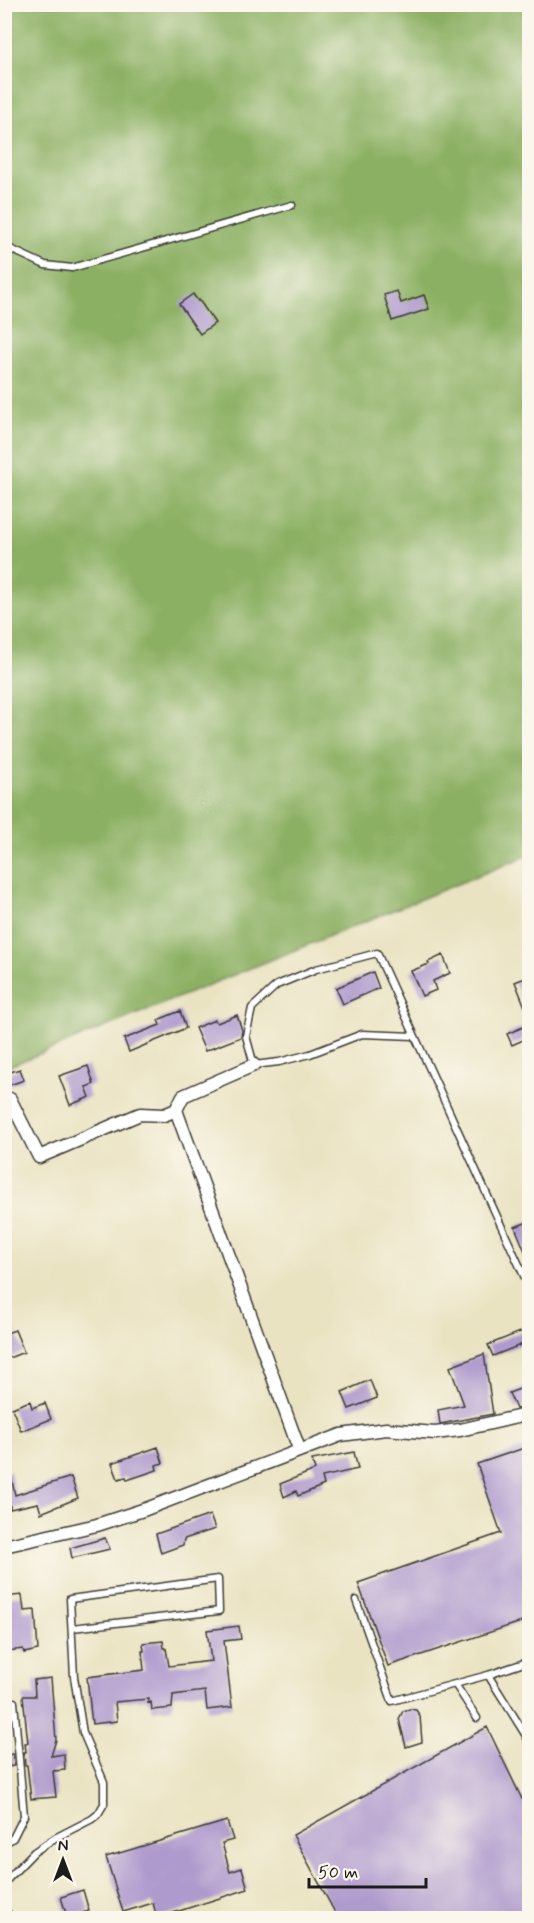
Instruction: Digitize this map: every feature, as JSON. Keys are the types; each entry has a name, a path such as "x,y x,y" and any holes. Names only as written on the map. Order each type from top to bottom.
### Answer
{"street":[{"path":"10,1099 39,1156 140,1114 164,1116 176,1110 183,1096 254,1065"},
{"path":"176,1110 299,1449"},
{"path":"4,1546 120,1518 194,1492 340,1434 386,1429 435,1433 478,1427 530,1414"},
{"path":"4,1913 6,1918"}],"lane":[{"path":"4,246 45,265 72,268 292,205"},
{"path":"414,1036 362,1034 310,1054 279,1062 254,1065 246,1036 252,1008 277,985 316,969 376,953 530,1289"},
{"path":"4,1883 34,1852 92,1819 104,1804 104,1782 83,1733 74,1677 70,1599 218,1579 219,1611 72,1628"},
{"path":"356,1600 392,1701 530,1661"},
{"path":"488,1675 530,1742"},
{"path":"455,1684 477,1718"},
{"path":"4,1844 13,1838 24,1816 14,1702"}],"green space":[{"path":"5,5 529,5 529,855 5,1068"}],"building":[{"path":"397,291 401,303 424,295 429,309 392,321 384,295"},
{"path":"193,294 215,323 200,334 179,304"},
{"path":"443,955 450,973 433,981 436,990 422,996 411,971"},
{"path":"373,972 379,988 343,1004 336,988"},
{"path":"530,976 530,1017 529,1017 515,982"},
{"path":"180,1011 186,1028 129,1052 124,1039 160,1025 158,1020"},
{"path":"237,1015 242,1030 241,1037 205,1051 195,1028"},
{"path":"530,1024 530,1037 512,1045 507,1034"},
{"path":"88,1066 94,1084 86,1087 90,1097 70,1105 59,1076"},
{"path":"20,1069 24,1080 4,1087 4,1074"},
{"path":"530,1221 530,1261 529,1261 515,1227"},
{"path":"530,1328 530,1341 493,1356 488,1345"},
{"path":"15,1330 24,1352 4,1360 4,1334"},
{"path":"484,1354 493,1414 440,1424 438,1410 464,1405 450,1367"},
{"path":"370,1380 377,1398 349,1409 342,1392"},
{"path":"530,1385 530,1406 516,1409 509,1393"},
{"path":"30,1401 32,1408 45,1403 51,1419 21,1431 12,1408"},
{"path":"530,1446 530,1619 388,1666 358,1583 501,1533 477,1464"},
{"path":"158,1447 163,1463 156,1465 157,1470 127,1480 126,1477 118,1479 112,1463"},
{"path":"354,1452 358,1469 322,1477 324,1485 298,1496 296,1491 284,1497 280,1484 315,1470 312,1460"},
{"path":"4,1471 10,1471 15,1495 71,1477 78,1498 41,1513 38,1503 10,1509 10,1506 4,1507"},
{"path":"210,1515 215,1529 184,1539 183,1545 161,1553 156,1534"},
{"path":"105,1538 110,1549 72,1558 70,1548"},
{"path":"22,1595 24,1611 35,1610 38,1650 24,1653 23,1649 8,1651 4,1597"},
{"path":"239,1626 241,1639 224,1641 232,1707 207,1710 205,1691 173,1695 172,1708 152,1710 148,1699 115,1702 117,1721 92,1724 87,1677 144,1670 143,1643 163,1641 169,1666 211,1661 207,1630"},
{"path":"51,1678 56,1740 51,1756 64,1754 65,1770 53,1771 56,1797 31,1799 27,1765 25,1765 25,1743 28,1743 23,1696 35,1696 34,1680"},
{"path":"416,1710 420,1716 422,1742 406,1747 399,1719 403,1711"},
{"path":"487,1727 522,1799 530,1795 530,1909 511,1918 338,1918 293,1835"},
{"path":"13,1754 14,1766 4,1767 4,1755"},
{"path":"227,1821 233,1840 222,1843 230,1872 242,1868 248,1889 157,1918 153,1903 123,1912 106,1857"},
{"path":"83,1890 89,1911 67,1917 61,1897"}]}
